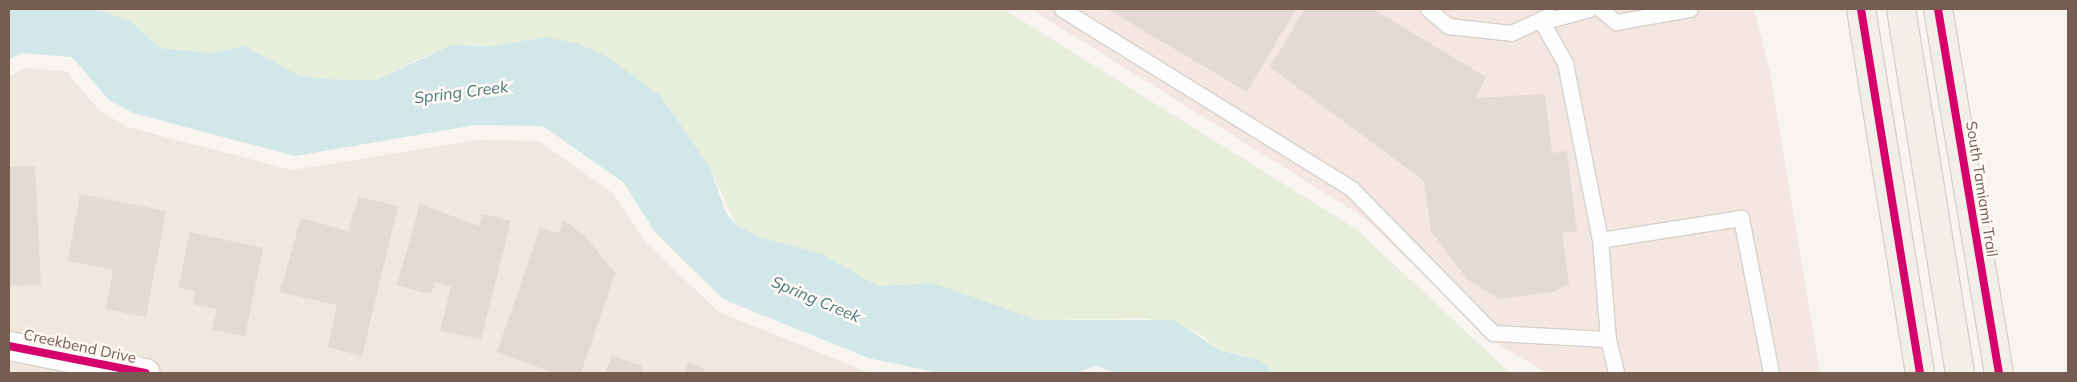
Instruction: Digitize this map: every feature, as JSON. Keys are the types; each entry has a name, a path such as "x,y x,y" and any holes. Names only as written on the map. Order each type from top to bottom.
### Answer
{"main road":[{"path":"1861,9 1920,373"},
{"path":"1901,9 1960,373"},
{"name":"South Tamiami Trail","path":"1938,9 1999,373"}],"street":[{"name":"Creekbend Drive","path":"9,346 145,373"}],"lane":[{"path":"1062,9 1352,189 1493,333 1608,339"},
{"path":"1428,9 1448,26 1512,33 1542,22 1589,9"},
{"path":"1542,22 1557,9"},
{"path":"1600,9 1616,22 1690,9"},
{"path":"1542,22 1565,64 1600,240 1608,339 1616,373"},
{"path":"1600,240 1741,218 1771,373"}],"shaded area":[{"path":"1031,9 1754,9 1770,73 1820,373 1547,373 1501,346 1362,216"},
{"path":"25,68 66,71 99,110 127,127 292,170 477,140 539,141 614,194 646,243 719,312 870,373 9,373 9,77"}],"green space":[{"path":"95,9 1003,9 1356,229 1510,373 1274,373 1240,354 1220,350 1198,332 1145,318 1037,320 920,283 878,286 821,254 759,237 736,225 710,168 661,96 546,37 492,46 472,44 429,54 376,80 324,79 300,76 244,47 212,53 160,48 130,21"}],"water":[{"name":"Spring Creek","path":"9,9 95,9 130,21 160,48 212,53 244,46 300,76 324,79 376,80 452,45 492,46 546,37 579,44 606,56 661,96 710,168 726,213 736,225 759,237 822,254 878,286 933,283 1037,320 1174,320 1220,350 1261,361 1274,373 1116,373 1096,366 1077,373 939,373 868,358 723,299 655,232 624,183 543,126 475,125 295,156 133,113 108,99 72,57 21,53 9,60"}],"building":[{"path":"1107,9 1296,9 1247,92"},
{"path":"1305,9 1373,9 1486,77 1476,98 1545,94 1552,153 1567,151 1577,231 1562,233 1569,284 1553,292 1499,299 1467,279 1431,231 1424,181 1270,67"},
{"path":"35,166 41,285 9,286 9,167"},
{"path":"80,194 166,211 146,317 106,309 113,270 68,261"},
{"path":"359,197 398,206 362,356 328,347 337,305 280,292 301,218 348,231"},
{"path":"420,204 479,226 483,214 511,221 481,339 440,331 451,287 435,282 432,292 425,293 397,285"},
{"path":"563,220 585,236 615,273 581,373 554,373 497,352 540,228 559,233"},
{"path":"190,232 263,248 245,336 212,330 217,309 193,304 196,291 178,288"},
{"path":"612,356 642,366 644,373 605,373"},
{"path":"688,362 705,369 704,373 684,373"}],"cycle path":[{"path":"1861,9 1920,373"},
{"path":"1938,9 1999,373"},
{"path":"9,346 145,373"}]}
